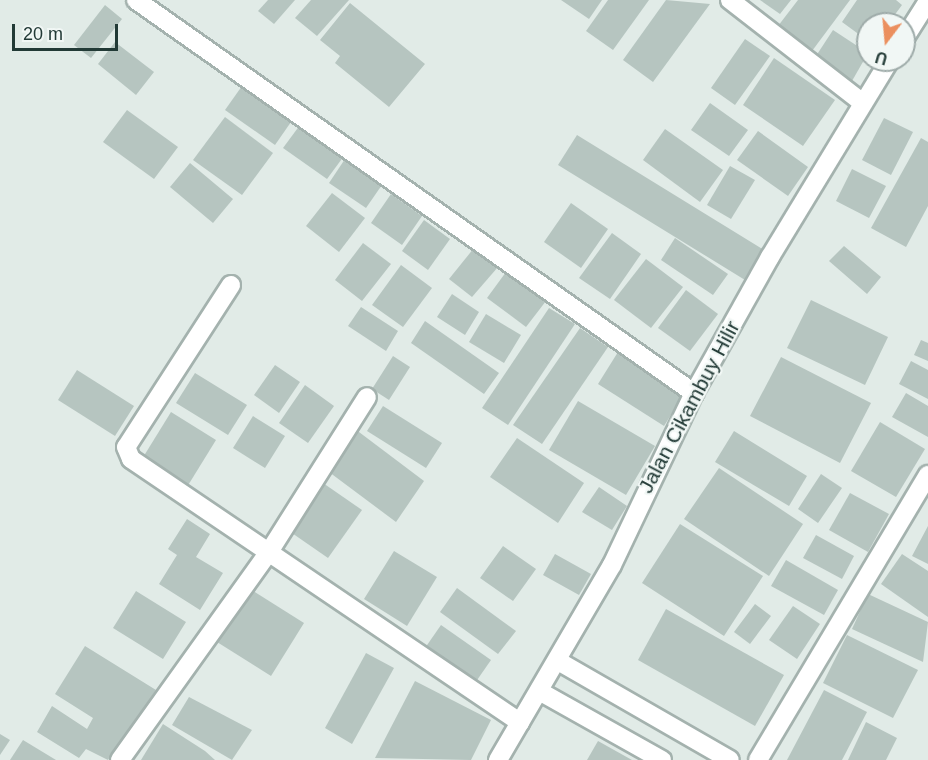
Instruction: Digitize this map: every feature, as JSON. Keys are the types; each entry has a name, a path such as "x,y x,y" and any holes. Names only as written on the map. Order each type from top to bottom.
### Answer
{"street":[{"path":"136,0 694,393"},
{"path":"730,0 863,103"},
{"path":"916,20 928,1"},
{"name":"Jalan Cikambuy Hilir","path":"498,760 612,565 694,393 882,72"},
{"path":"231,285 126,447 143,470 269,552 520,722"},
{"path":"120,760 269,552 367,397"},
{"path":"758,760 928,475"},
{"path":"558,660 730,760"},
{"path":"539,691 662,760"}],"building":[{"path":"268,0 295,0 274,24 258,11"},
{"path":"311,0 349,0 317,36 295,18"},
{"path":"561,0 602,0 589,19"},
{"path":"608,0 649,0 613,50 586,31"},
{"path":"666,0 710,4 653,82 623,60"},
{"path":"760,0 791,0 780,14"},
{"path":"798,0 850,0 812,51 778,26"},
{"path":"857,0 896,0 902,5 897,12 856,12 856,32 842,22"},
{"path":"350,3 425,64 389,107 335,63 340,56 320,40"},
{"path":"105,5 122,19 91,58 74,45"},
{"path":"833,30 856,45 857,72 852,81 816,56"},
{"path":"745,39 770,56 735,105 711,88"},
{"path":"115,42 154,72 136,95 98,64"},
{"path":"774,58 835,100 803,146 743,105"},
{"path":"242,86 291,122 275,145 225,110"},
{"path":"710,103 748,130 729,156 691,130"},
{"path":"127,110 178,147 154,179 103,142"},
{"path":"225,117 273,153 242,195 193,160"},
{"path":"884,118 913,132 891,175 862,160"},
{"path":"300,125 344,156 327,179 283,148"},
{"path":"665,129 723,170 700,202 643,160"},
{"path":"758,131 808,167 788,196 737,160"},
{"path":"577,135 764,250 745,280 558,165"},
{"path":"921,138 928,142 928,206 906,247 871,228"},
{"path":"347,156 384,182 366,208 329,183"},
{"path":"190,163 233,199 213,223 170,187"},
{"path":"730,166 755,180 731,219 707,205"},
{"path":"852,169 886,186 869,218 836,201"},
{"path":"332,193 365,218 339,252 306,226"},
{"path":"391,194 422,216 402,245 371,223"},
{"path":"571,203 608,229 581,268 544,242"},
{"path":"424,220 450,239 428,270 402,251"},
{"path":"612,233 641,254 610,299 579,278"},
{"path":"675,238 728,274 713,295 661,260"},
{"path":"363,243 391,264 362,301 335,280"},
{"path":"844,246 881,277 867,294 829,261"},
{"path":"474,248 498,267 472,297 449,279"},
{"path":"646,259 683,287 651,328 614,300"},
{"path":"401,265 432,288 403,327 372,305"},
{"path":"506,272 546,301 526,327 487,298"},
{"path":"686,290 718,314 690,351 658,328"},
{"path":"452,294 479,312 465,335 437,317"},
{"path":"811,300 888,337 865,385 787,348"},
{"path":"361,307 398,331 386,351 348,326"},
{"path":"549,308 575,324 508,425 482,408"},
{"path":"486,314 521,335 504,363 469,342"},
{"path":"425,321 499,373 484,394 411,343"},
{"path":"580,328 608,347 542,444 513,425"},
{"path":"921,340 928,343 928,361 914,355"},
{"path":"618,352 684,394 664,426 598,384"},
{"path":"393,356 410,367 389,400 372,389"},
{"path":"781,357 871,403 840,463 750,416"},
{"path":"911,361 928,370 928,399 899,384"},
{"path":"275,365 300,382 279,413 254,395"},
{"path":"77,370 134,406 115,436 58,400"},
{"path":"195,373 247,405 228,435 176,403"},
{"path":"305,385 334,406 308,443 279,423"},
{"path":"906,393 928,406 928,437 892,417"},
{"path":"578,401 655,446 626,495 549,450"},
{"path":"383,406 442,443 426,468 367,431"},
{"path":"171,412 216,440 187,487 142,459"},
{"path":"253,416 285,436 265,468 233,448"},
{"path":"880,422 925,449 896,497 851,471"},
{"path":"355,429 424,481 396,522 325,469"},
{"path":"734,431 807,476 789,506 715,462"},
{"path":"517,438 584,483 558,523 490,477"},
{"path":"719,468 803,524 769,576 684,519"},
{"path":"821,474 842,488 818,523 798,509"},
{"path":"323,483 362,510 328,558 289,531"},
{"path":"599,487 627,506 612,530 582,512"},
{"path":"850,493 889,514 868,552 829,530"},
{"path":"187,519 210,534 196,557 223,573 200,610 159,584 177,555 168,549"},
{"path":"680,524 763,576 724,636 642,583"},
{"path":"928,526 928,564 912,556"},
{"path":"816,535 854,556 842,579 803,558"},
{"path":"503,546 536,569 513,601 480,578"},
{"path":"394,551 437,577 407,626 364,599"},
{"path":"555,554 591,574 579,595 543,575"},
{"path":"902,554 928,571 928,617 881,584"},
{"path":"786,560 838,590 824,615 771,586"},
{"path":"457,588 516,631 498,654 440,612"},
{"path":"250,589 304,623 271,676 217,642"},
{"path":"136,591 186,622 163,659 113,628"},
{"path":"868,594 928,622 923,662 852,629"},
{"path":"755,604 771,616 750,644 734,632"},
{"path":"793,606 820,624 797,659 769,640"},
{"path":"666,609 784,675 755,726 638,660"},
{"path":"441,625 491,660 475,683 425,648"},
{"path":"847,635 918,670 893,718 823,683"},
{"path":"85,646 156,690 108,760 86,749 79,758 37,732 52,706 87,729 93,718 55,694"},
{"path":"366,653 394,668 352,744 325,728"},
{"path":"415,681 491,720 471,760 375,758"},
{"path":"824,690 867,712 842,760 787,760"},
{"path":"189,697 252,730 232,760 172,725"},
{"path":"866,722 897,738 886,760 848,760"},
{"path":"163,724 205,751 215,760 141,760"},
{"path":"0,734 10,740 0,755"},
{"path":"23,740 56,760 10,760"},
{"path":"598,741 632,760 587,760"}]}
